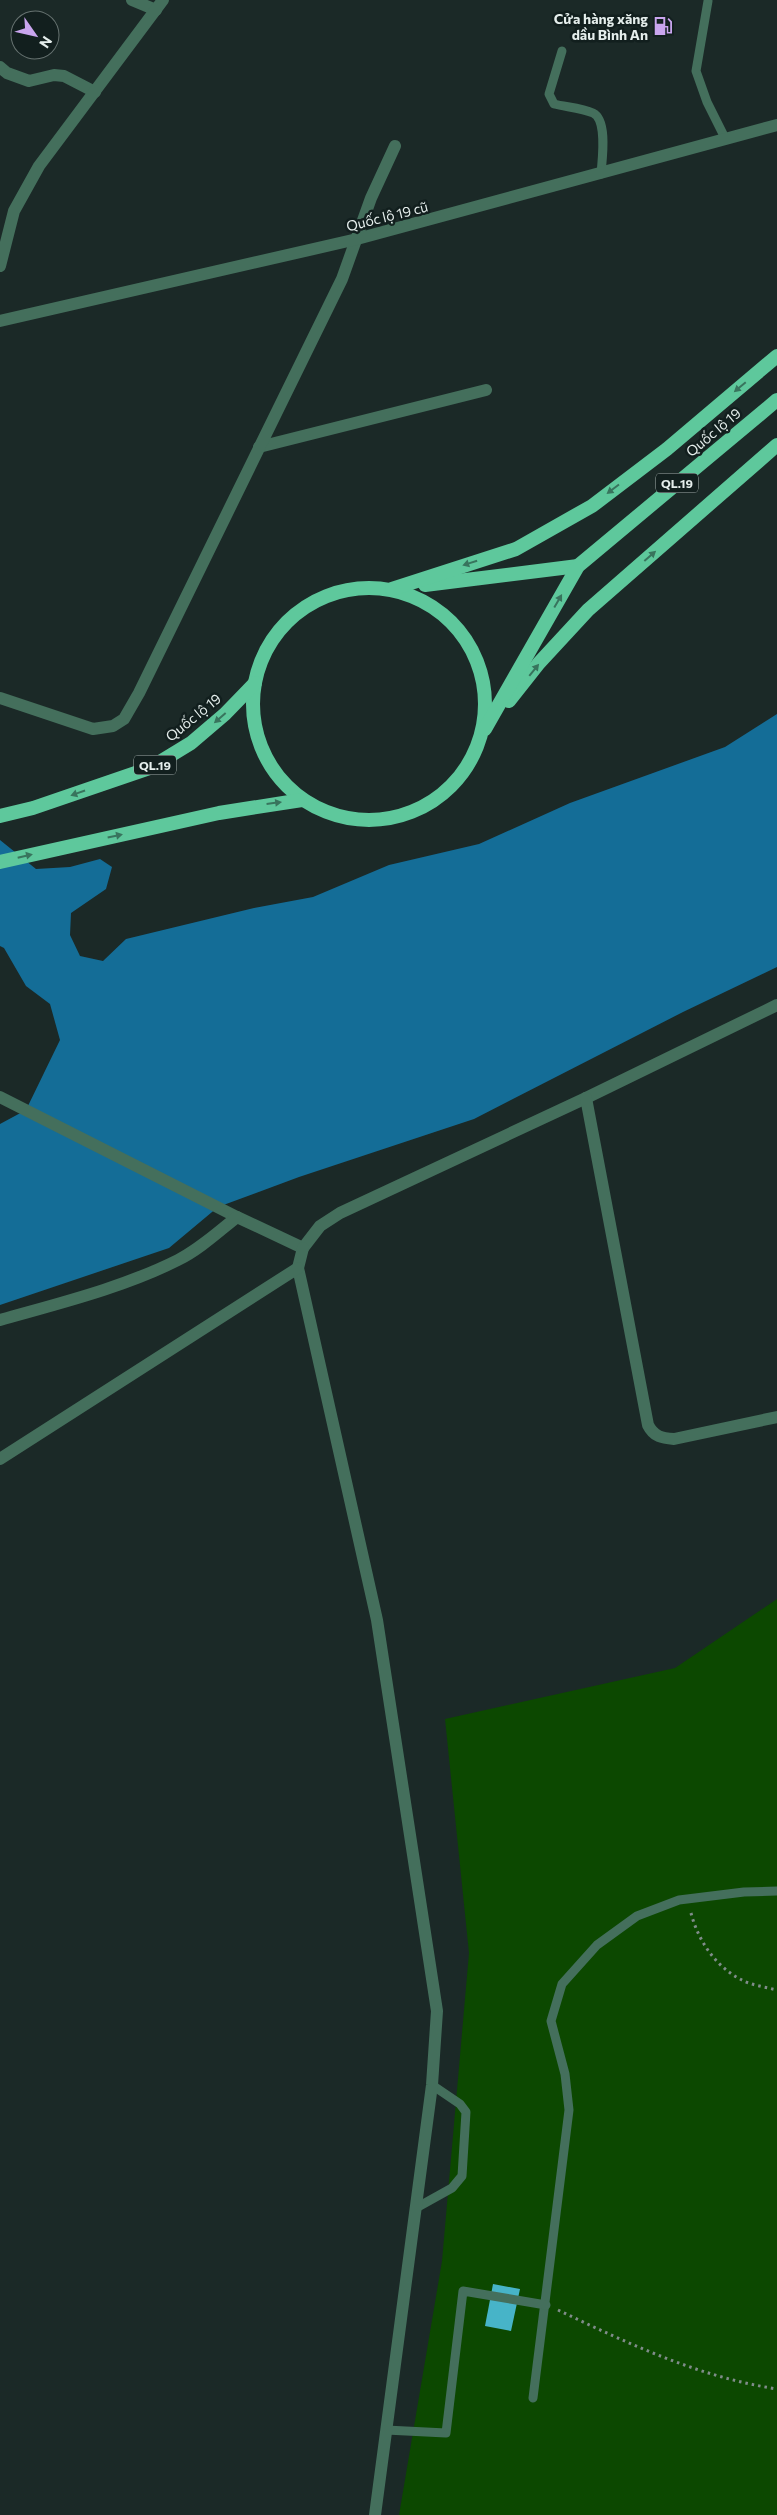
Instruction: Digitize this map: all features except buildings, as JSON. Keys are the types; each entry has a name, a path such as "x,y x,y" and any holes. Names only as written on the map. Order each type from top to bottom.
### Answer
{"highway":[{"path":"392,589 516,548 592,506 667,449 777,356"},
{"name":"Quốc lộ 19","path":"482,735 578,566 777,400"},
{"path":"578,566 392,589 355,588 320,598 289,619 267,648 255,683 253,716 261,749 278,777 302,800 335,816 372,821 408,814 441,796 466,768 482,735 539,663 588,610 777,445"},
{"path":"392,589 422,599 442,612 449,617 469,642 482,671 486,703 482,735"},
{"name":"Quốc lộ 19","path":"0,816 33,808 150,768 191,743 225,714 255,683"},
{"path":"0,862 259,804 302,800"}],"street":[{"path":"0,266 14,211 39,166 160,5 132,0"},
{"path":"0,67 21,80 36,81 54,75 64,76 95,92"},
{"name":"Quốc lộ 19 cũ","path":"0,321 357,240 601,174 725,138 777,126"},
{"path":"0,698 93,729 113,726 124,719 342,279 371,198 395,146"},
{"path":"259,447 486,390"},
{"path":"375,2515 432,2085 437,2011 377,1620 298,1268 303,1248 320,1226 340,1213 586,1098 777,1005"},
{"path":"0,1097 237,1217 303,1248"},
{"path":"586,1098 648,1425 652,1433 660,1438 674,1439 777,1417"},
{"path":"0,1320 82,1299 179,1260 202,1246 237,1217"},
{"path":"0,1459 298,1268"}],"lane":[{"path":"708,1 696,71 706,102 725,138"},
{"path":"562,51 549,94 550,100 554,104 595,114 600,120 603,130 601,174"},
{"path":"533,2398 569,2110 565,2074 551,2021 562,1984 597,1945 637,1916 687,1898 744,1892 777,1892"},
{"path":"416,2208 452,2188 462,2176 466,2112 460,2104 432,2085"},
{"path":"386,2430 446,2434 463,2291 546,2305"}],"path":[{"path":"687,1898 694,1924 715,1962 741,1980 777,1990"},
{"path":"546,2305 653,2355 741,2384 777,2390"}],"green space":[{"path":"777,1599 777,2515 399,2515 442,2261 469,1953 445,1719 675,1668"}],"water":[{"path":"777,714 777,967 683,1012 474,1119 299,1177 218,1207 169,1248 0,1305 0,1124 26,1110 60,1040 50,1004 26,986 4,948 0,946 0,840 36,869 70,867 100,859 112,867 106,889 71,913 70,935 80,956 103,961 126,939 254,908 313,897 389,865 479,844 570,803 725,747"}],"place":[{"name":"Cửa hàng xăng dầu Bình An","path":"663,26"}]}
